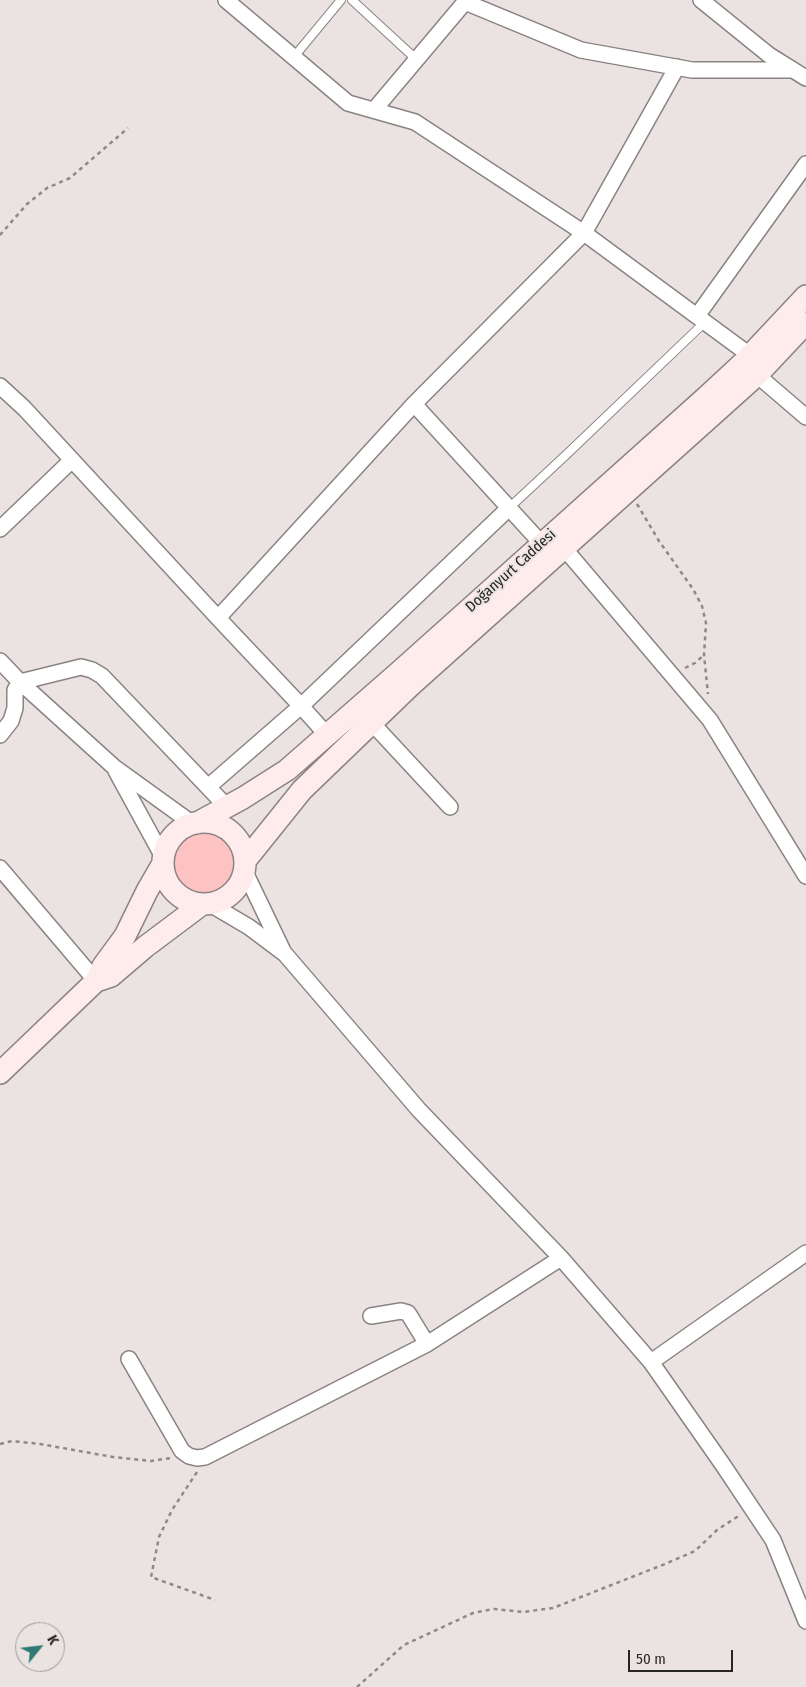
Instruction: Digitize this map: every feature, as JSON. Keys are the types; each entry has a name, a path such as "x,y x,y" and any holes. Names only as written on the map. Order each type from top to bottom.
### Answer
{"street":[{"path":"701,0 769,55 806,78"},
{"path":"374,110 465,1 581,50 692,70 793,70"},
{"path":"231,2 348,103 415,122 584,233 701,319 806,416"},
{"path":"218,618 414,404 584,233 677,67"},
{"path":"701,319 804,173"},
{"name":"Doğanyurt Caddesi","path":"195,823 226,807 287,770 704,399 754,366 806,296"},
{"name":"Doğanyurt Caddesi","path":"245,866 302,790 410,686 629,490 754,366 806,323"},
{"path":"0,386 24,408 327,735"},
{"path":"414,404 542,544"},
{"path":"0,529 72,460"},
{"path":"208,787 301,706 509,508"},
{"path":"564,548 710,720 806,876"},
{"path":"0,661 20,682 114,767 195,823"},
{"path":"0,735 11,722 15,690 20,682 80,667 92,670 102,676 226,807"},
{"path":"372,723 450,807"},
{"path":"114,767 163,861 167,882 172,889 185,900 206,905 249,927 285,954 419,1110 561,1258 651,1362 773,1540 806,1621"},
{"path":"96,982 103,966 125,936 163,861 165,848 174,834 195,823 214,824 230,832 240,845 245,866 285,954"},
{"path":"2,1068 96,982 111,976 145,947 206,905 226,898 233,893 242,878 245,866"},
{"path":"0,868 96,982"},
{"path":"651,1362 806,1253"},
{"path":"130,1359 182,1451 189,1456 205,1457 427,1344 561,1258"},
{"path":"371,1316 401,1311 408,1313 427,1344"}],"lane":[{"path":"298,52 341,0"},
{"path":"352,0 417,60"},
{"path":"509,508 567,454 701,319"}],"path":[{"path":"0,235 27,204 47,188 70,178 128,128"},
{"path":"629,490 659,541 693,589 702,606 706,624 704,655 710,720"},
{"path":"668,671 682,669 695,663 704,655"},
{"path":"0,1444 12,1441 40,1444 114,1457 151,1461 189,1456"},
{"path":"205,1457 189,1486 172,1510 159,1537 151,1576 214,1600"},
{"path":"358,1687 404,1645 473,1612 494,1609 523,1612 553,1608 695,1551 717,1530 751,1507"}],"shaded area":[{"path":"211,829 223,835 232,844 238,856 236,876 228,887 211,897 197,897 180,887 172,876 170,856 180,839 191,831"}]}
